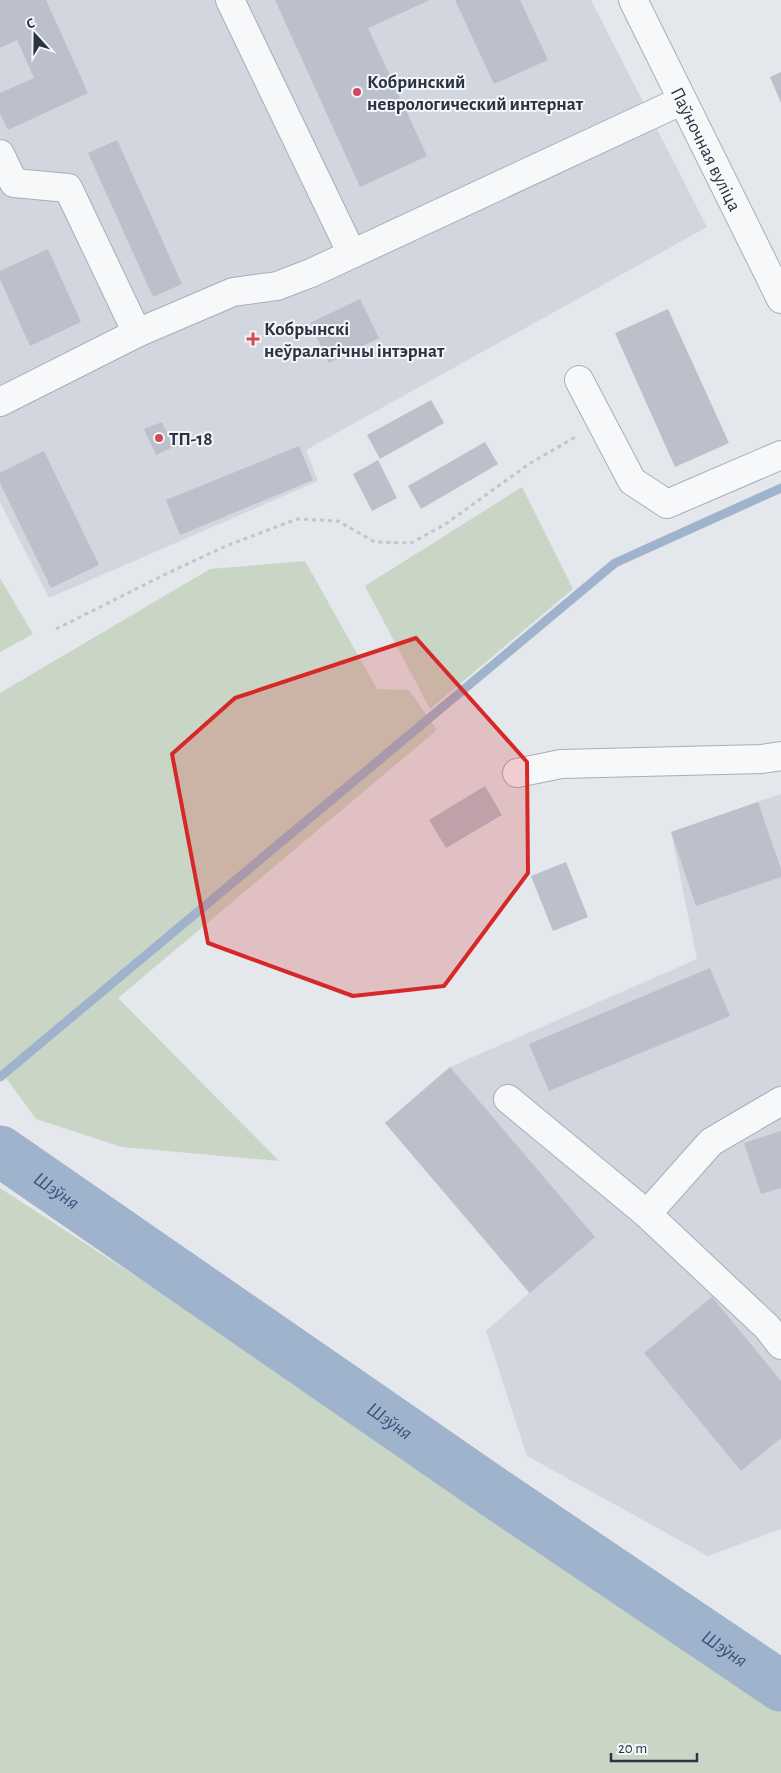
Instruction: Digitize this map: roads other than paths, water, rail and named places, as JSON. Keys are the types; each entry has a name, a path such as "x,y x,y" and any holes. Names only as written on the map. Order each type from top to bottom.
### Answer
{"street":[{"path":"230,0 352,254"},
{"name":"Паўночная вуліца","path":"632,0 781,299"},
{"path":"0,402 137,334 233,292 277,286 352,254 681,101"},
{"path":"0,154 14,183 68,188 137,334"},
{"path":"579,380 632,481 667,504 781,455"},
{"path":"517,773 561,764 762,759 781,756"},
{"path":"508,1099 647,1214 767,1327 781,1345"},
{"path":"647,1214 711,1142 781,1101"}],"waterway":[{"path":"0,1077 615,563 781,488"},
{"name":"Шэўня","path":"0,1151 492,1491 781,1686"}],"place":[{"name":"Кобринский неврологический интернат","path":"357,92"},
{"name":"Кобрынскі неўралагічны інтэрнат","path":"253,339"},
{"name":"ТП-18","path":"159,438"}]}
